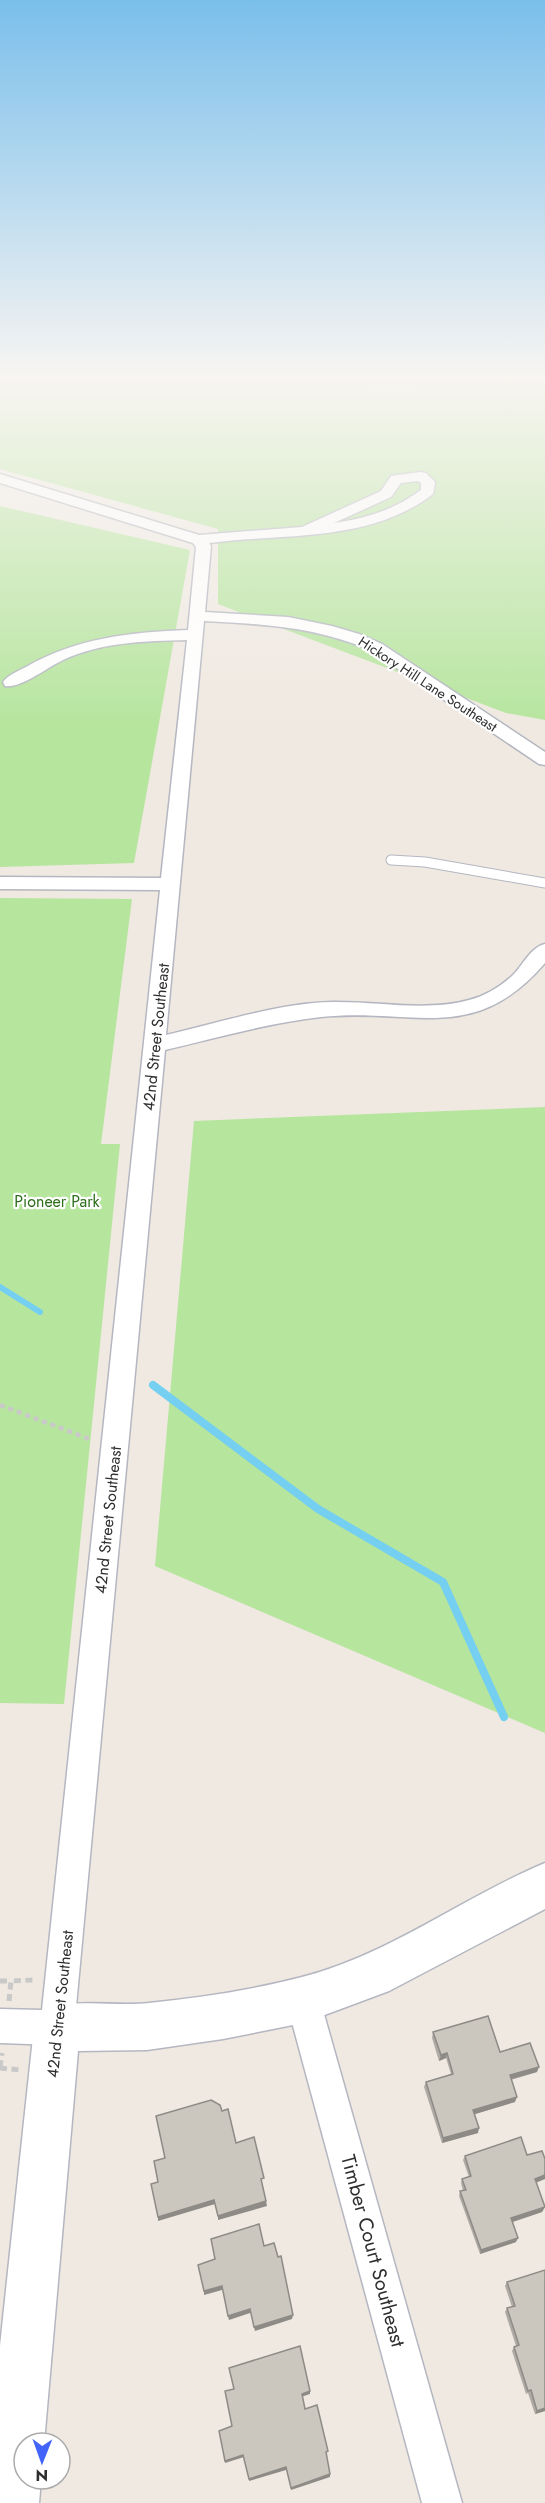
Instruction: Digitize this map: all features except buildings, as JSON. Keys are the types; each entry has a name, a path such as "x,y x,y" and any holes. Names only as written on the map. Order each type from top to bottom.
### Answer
{"street":[{"path":"44,492 198,540 357,524 418,502 427,492"},
{"path":"306,530 387,492"},
{"name":"42nd Street Southeast","path":"11,2503 197,625 204,546 198,540"},
{"name":"Hickory Hill Lane Southeast","path":"11,682 50,660 74,650 122,639 197,625 300,622 333,628 376,647 545,760"},
{"path":"0,883 171,884"},
{"path":"155,1045 294,1013 331,1009 435,1012 474,1006 499,995 519,980 545,950"},
{"path":"4,2026 147,2027 223,2016 303,2000 373,1975 545,1885"},
{"name":"Timber Court Southeast","path":"303,2000 442,2503"}],"lane":[{"path":"391,860 426,862 545,883"}],"path":[{"path":"0,1405 115,1449"},
{"path":"0,1981 38,1979"},
{"path":"11,1981 0,2067 21,2070"}],"green space":[{"path":"83,492 545,492 545,720 506,713 218,604 218,529"},
{"path":"0,506 190,550 134,863 0,867"},
{"name":"Pioneer Park","path":"0,898 132,899 101,1144 120,1144 64,1704 0,1703"},
{"path":"545,1107 545,1733 155,1566 194,1121"}],"waterway":[{"path":"0,1287 40,1312"},
{"path":"153,1385 318,1509 443,1582 504,1717"}]}
